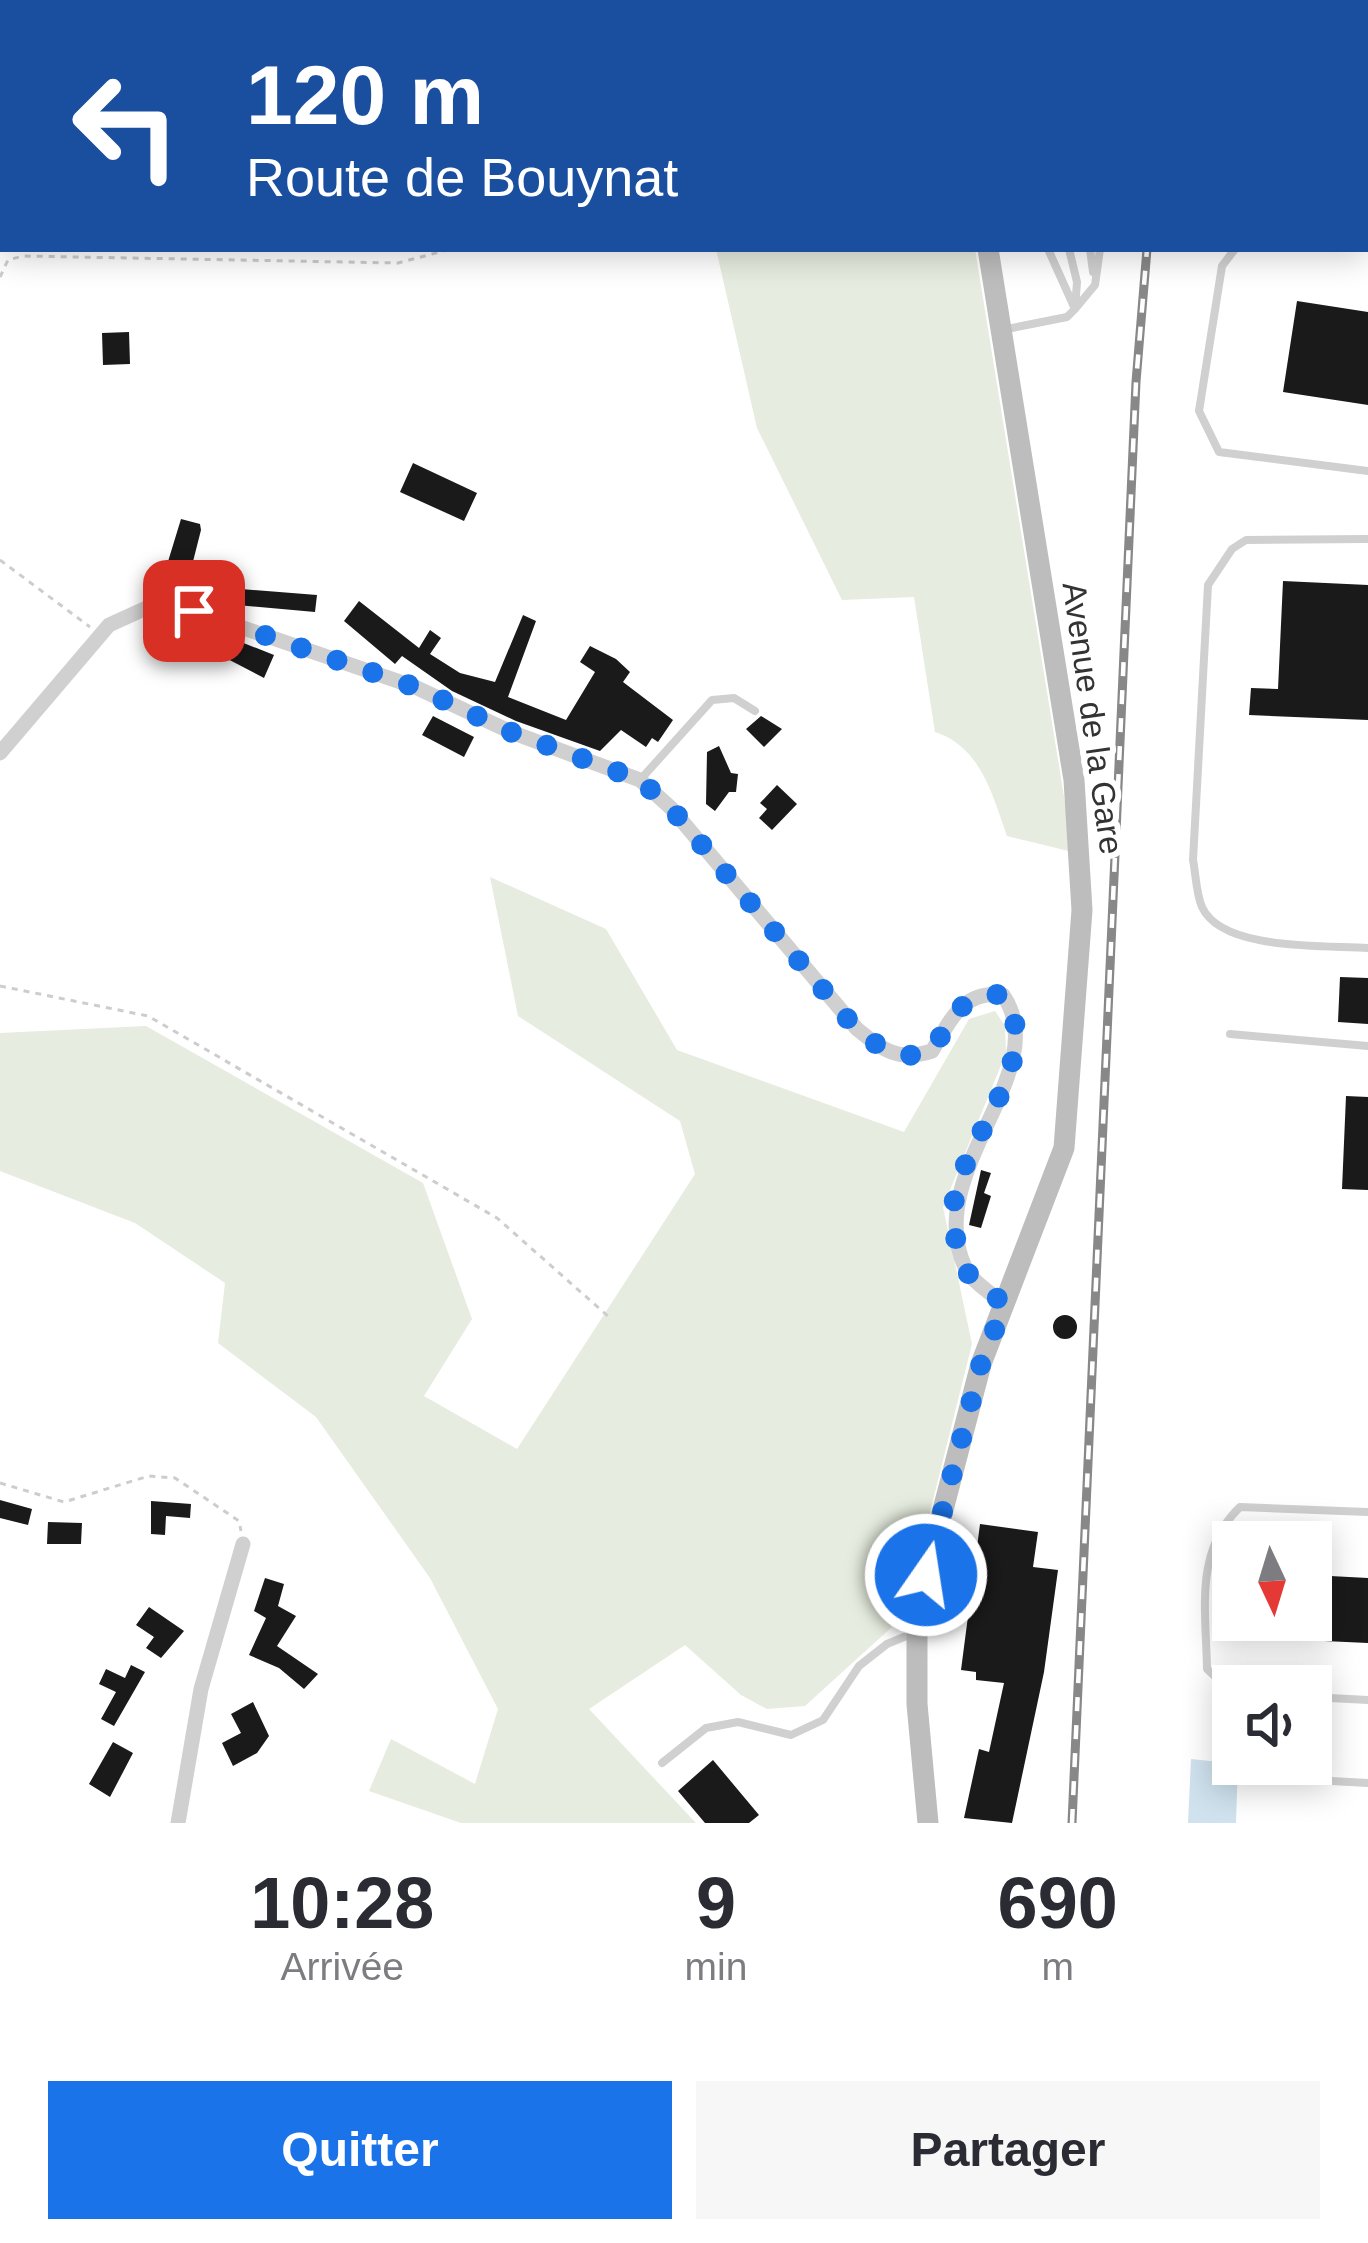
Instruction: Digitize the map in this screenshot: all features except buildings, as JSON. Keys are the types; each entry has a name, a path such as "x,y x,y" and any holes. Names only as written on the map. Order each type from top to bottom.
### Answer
{"street":[{"name":"Avenue de la Gare","path":"928,1823 917,1631 945,1488 1005,1304 1064,1148 1082,844 988,252"},
{"path":"0,753 109,625 153,605 194,611 415,687 511,732 640,780 671,808 856,1029 888,1054 912,1058 932,1051 959,1006 982,993 1003,995 1014,1011 1017,1037 995,1110 953,1200 966,1271 1005,1304"},
{"path":"178,1823 201,1689 243,1544"}],"lane":[{"path":"1049,252 1076,309"},
{"path":"1070,252 1077,282 1076,309"},
{"path":"1090,252 1095,285"},
{"path":"1001,331 1067,316 1076,309 1095,285 1100,252"},
{"path":"1232,252 1222,266 1199,411 1219,452 1368,471"},
{"path":"1368,539 1246,540 1232,549 1208,584 1193,860 1202,906 1213,922 1235,937 1368,948"},
{"path":"640,780 712,700 734,698 755,711"},
{"path":"1231,1034 1368,1046"},
{"path":"1212,1674 1207,1669 1206,1562 1217,1529 1240,1507 1368,1512"},
{"path":"662,1763 706,1728 738,1722 791,1735 823,1720 859,1666 887,1644 917,1631"},
{"path":"1332,1698 1368,1700"},
{"path":"1332,1781 1368,1783"}],"path":[{"path":"0,278 8,260 22,256 398,263 440,252"},
{"path":"0,560 100,636"},
{"path":"0,986 148,1016 497,1218 609,1317"},
{"path":"0,1483 64,1502 148,1476 175,1478 239,1521 243,1544"}],"shaded area":[{"path":"717,252 975,252 1073,852 1007,836 974,760 951,739 935,732 914,597 842,600 757,428"},
{"path":"490,877 606,929 677,1050 904,1132 969,1019 995,1011 1005,1026 1006,1053 943,1207 972,1344 904,1616 805,1706 767,1709 741,1695 685,1645 589,1709 696,1823 461,1823 369,1791 391,1739 475,1784 498,1709 430,1578 316,1417 218,1343 225,1283 135,1223 0,1171 0,1033 146,1026 423,1183 472,1319 424,1396 517,1449 695,1174 680,1121 518,1016"}],"water":[{"path":"1191,1759 1212,1761 1212,1785 1237,1785 1236,1823 1188,1823"}],"railway":[{"path":"1072,1823 1136,382 1147,252"}],"route":[{"path":"194,611 415,687 511,732 640,780 671,808 856,1029 888,1054 912,1058 932,1051 959,1006 982,993 1003,995 1014,1011 1017,1037 995,1110 953,1200 966,1271 1005,1304 981,1364 926,1575"}]}
